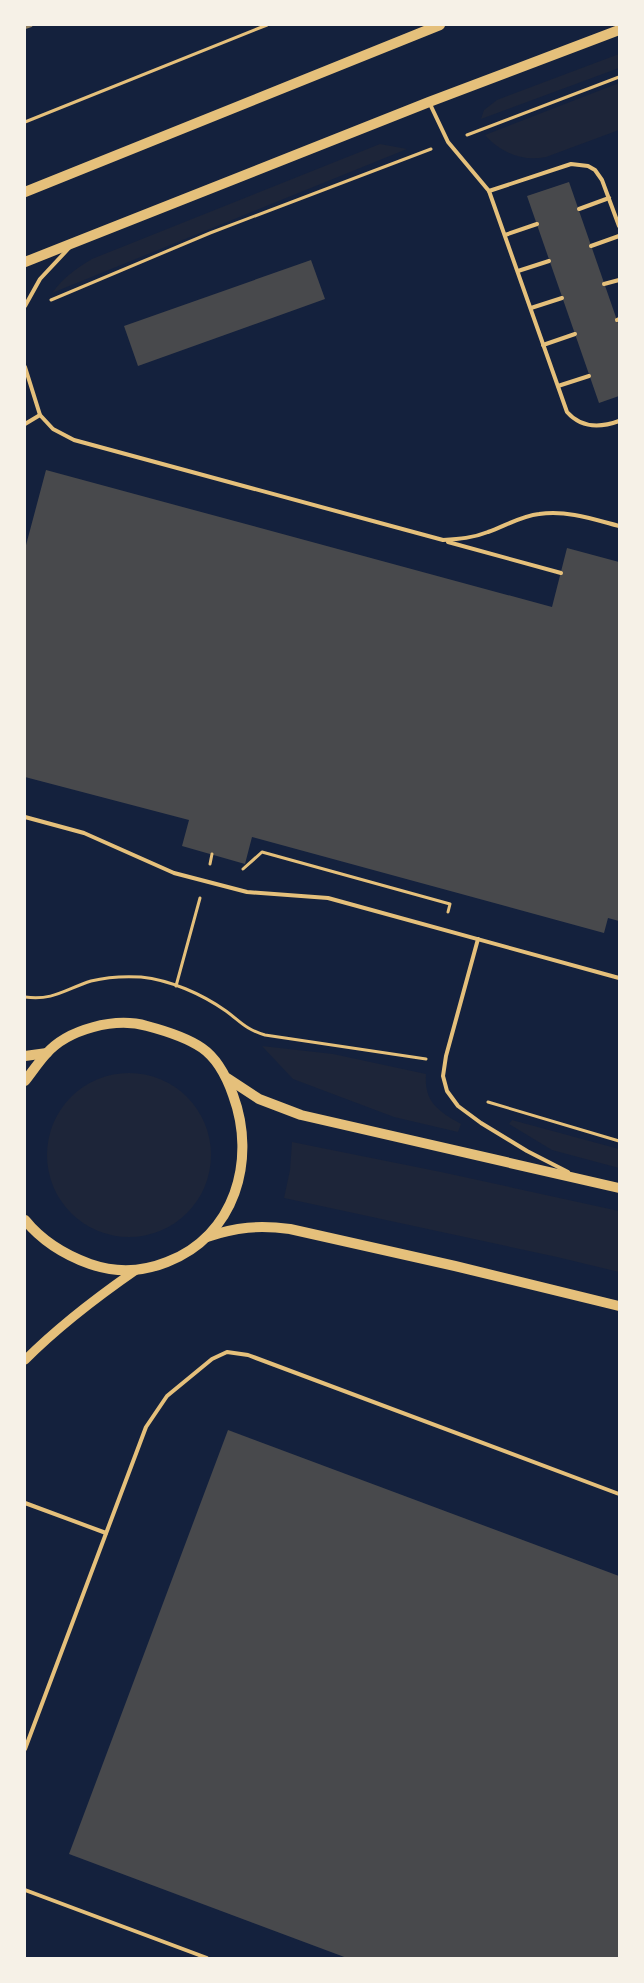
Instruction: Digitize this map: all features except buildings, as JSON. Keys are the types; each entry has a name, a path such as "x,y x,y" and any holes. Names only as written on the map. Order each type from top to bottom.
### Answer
{"main road":[{"path":"25,192 440,25"},
{"path":"25,262 429,102 619,30"},
{"path":"25,1081 47,1053 73,1034 95,1026 120,1023 144,1025 179,1035 204,1049 227,1078 238,1107 242,1130 243,1154 235,1193 225,1213 207,1237 180,1257 155,1267 114,1271 80,1260 59,1250 43,1238 25,1220"},
{"path":"25,1056 47,1053"},
{"path":"227,1078 259,1098 301,1115 619,1188"},
{"path":"207,1237 225,1231 265,1226 290,1229 465,1268 619,1306"}],"street":[{"path":"25,1360 48,1336 136,1270"}],"lane":[{"path":"429,102 448,142 490,191 567,412 572,418 594,426 619,421"},
{"path":"490,191 571,164 588,166 599,174 619,226"},
{"path":"578,209 609,198"},
{"path":"505,235 537,224"},
{"path":"591,246 619,236"},
{"path":"25,306 40,279 74,243"},
{"path":"518,272 549,261"},
{"path":"604,284 619,280"},
{"path":"530,308 562,298"},
{"path":"543,345 575,334"},
{"path":"25,367 40,415 53,429 74,440 561,573"},
{"path":"558,386 590,376"},
{"path":"25,424 40,415"},
{"path":"442,540 467,539 488,533 517,519 537,514 559,512 619,526"},
{"path":"25,817 84,833 156,866 205,881 262,895 328,898 619,978"},
{"path":"478,939 446,1056 443,1076 447,1091 458,1106 481,1123 527,1152 586,1179"},
{"path":"25,1750 146,1426 167,1396 212,1359 227,1352 248,1355 619,1494"},
{"path":"25,1503 106,1533"},
{"path":"25,1890 207,1958"}],"path":[{"path":"25,122 268,25"},
{"path":"43,303 210,233 619,77"},
{"path":"176,986 212,854"},
{"path":"25,997 47,998 92,981 124,976 142,977 184,988 226,1011 247,1029 265,1035 401,1054"},
{"path":"485,1101 619,1141"}],"shaded area":[{"path":"619,54 619,68 481,119 484,110 497,100"},
{"path":"619,83 619,130 546,157 537,158 513,155 498,147 485,135"},
{"path":"380,144 407,149 52,293 70,274 92,259"},
{"path":"262,1046 333,1054 426,1074 427,1092 430,1099 439,1110 461,1124 458,1132 394,1117 293,1079"},
{"path":"137,1073 153,1076 168,1082 193,1103 202,1116 208,1131 211,1155 210,1171 202,1194 181,1219 168,1228 153,1234 121,1237 105,1234 83,1224 60,1201 48,1171 47,1147 50,1131 60,1109 83,1086 113,1074"},
{"path":"512,1120 619,1149 619,1168 552,1150 509,1124"},
{"path":"292,1142 619,1211 619,1272 284,1198 290,1170"}],"railway":[{"path":"25,27 31,25"}]}
